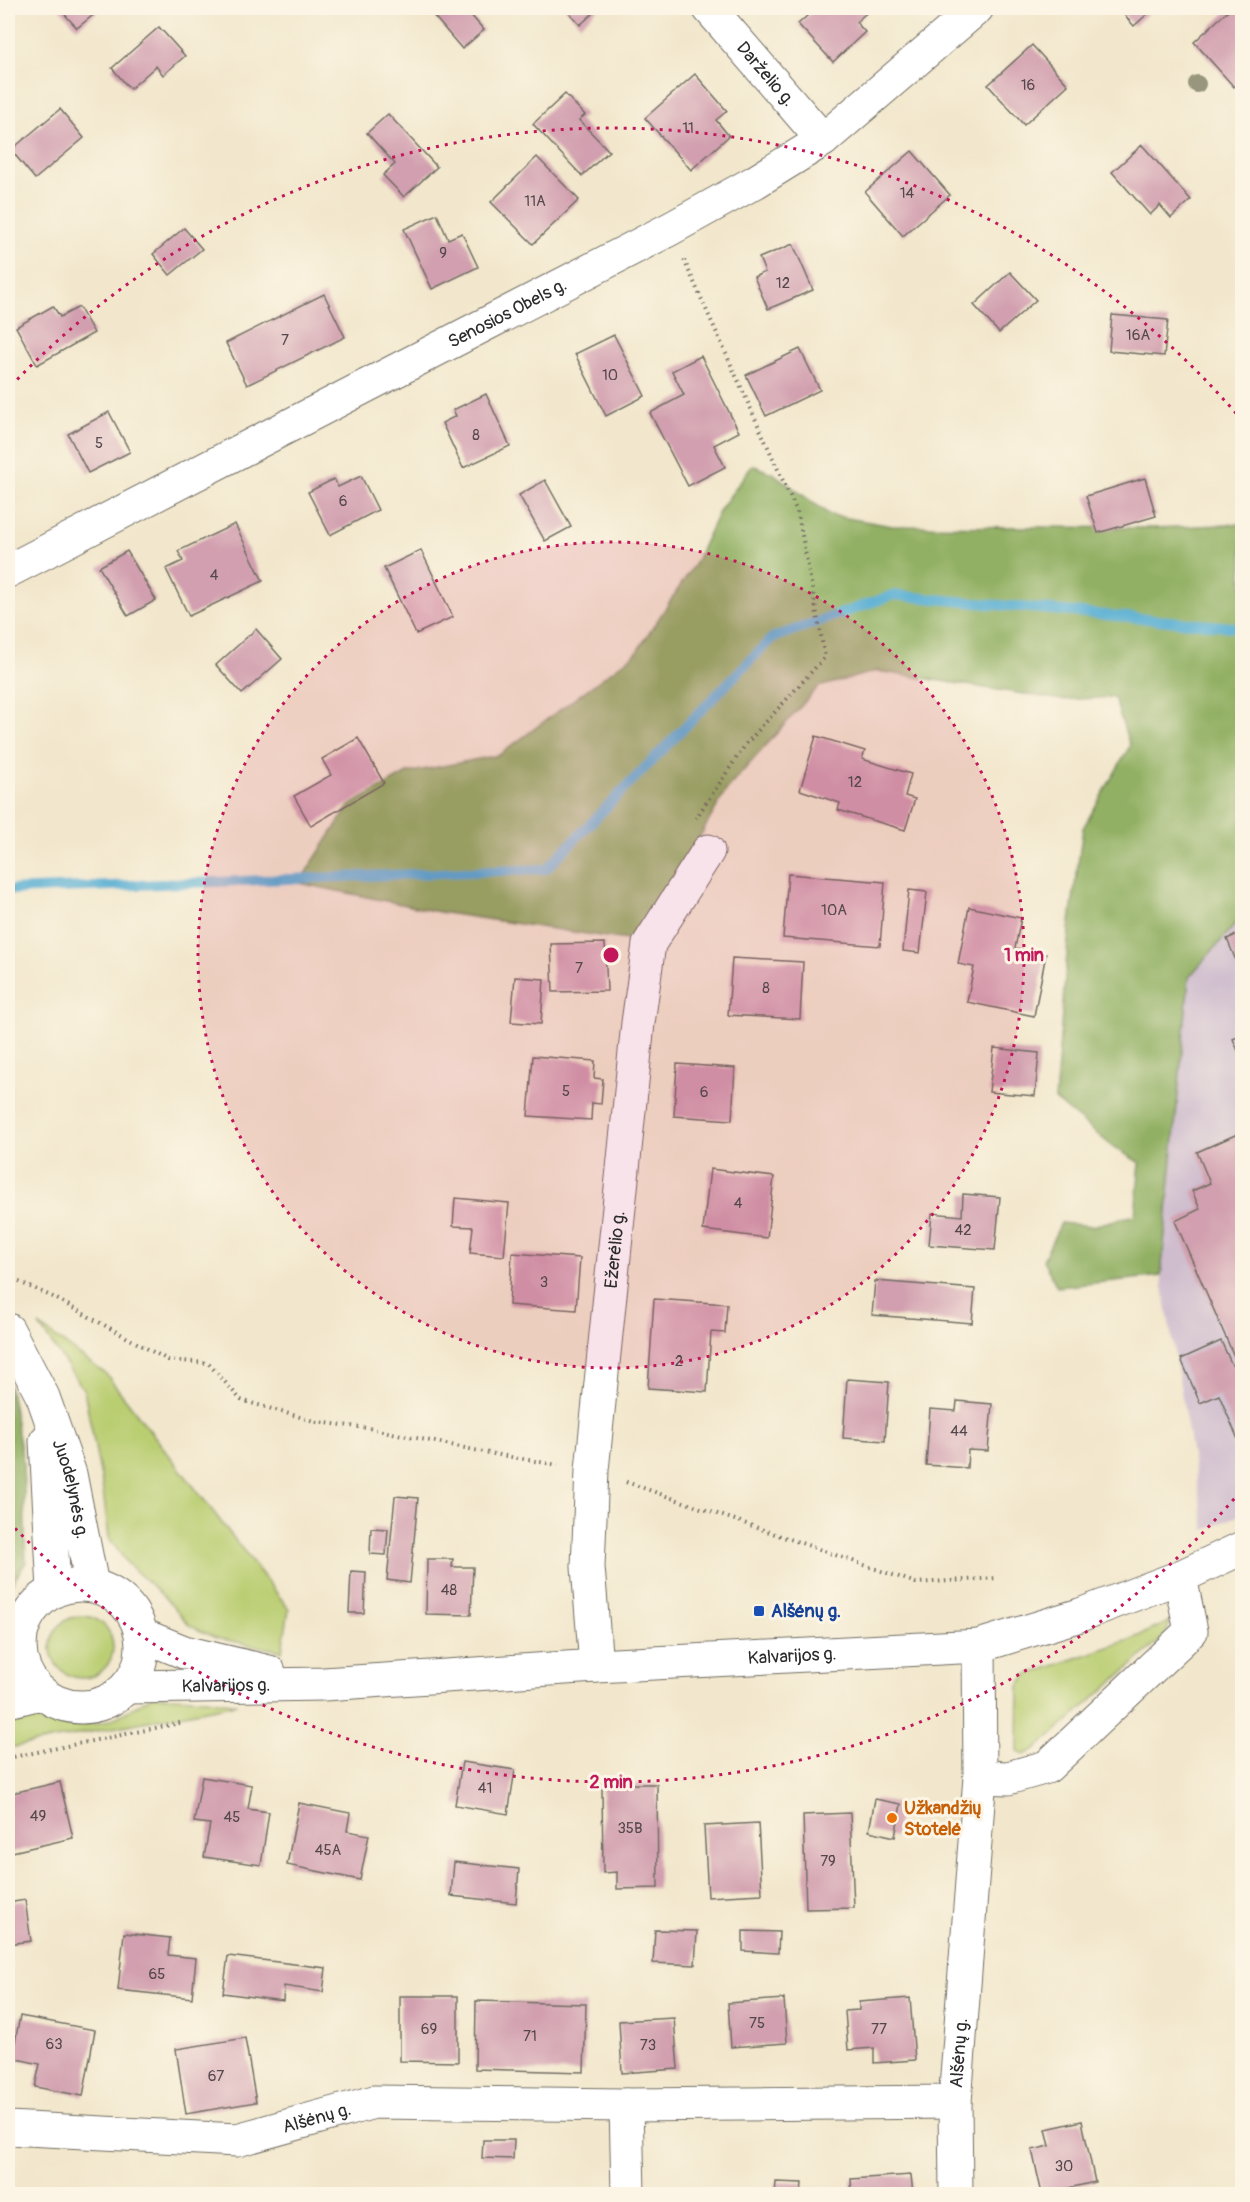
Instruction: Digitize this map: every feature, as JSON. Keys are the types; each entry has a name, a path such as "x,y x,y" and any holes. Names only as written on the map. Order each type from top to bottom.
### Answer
{"street":[{"name":"Darželio g.","path":"709,8 823,140"},
{"name":"Senosios Obels g.","path":"8,571 670,229 755,182 823,140 977,8"},
{"name":"Ežerėlio g.","path":"596,1666 588,1567 592,1470 638,1023 649,944 708,851"},
{"name":"Juodelynės g.","path":"8,1330 43,1397 70,1474 92,1585"},
{"name":"Juodelynės g.","path":"43,1397 54,1590"},
{"name":"Kalvarijos g.","path":"127,1687 324,1684 596,1666 979,1646 1080,1615 1180,1577 1242,1548"},
{"path":"980,1777 1008,1778 1047,1767 1191,1631 1180,1577"},
{"path":"73,1585 92,1585 110,1591 125,1602 136,1617 142,1635 142,1653 137,1671 127,1687 112,1699 95,1706 76,1707 57,1703 41,1693 28,1677 14,1645 26,1618 38,1602 54,1590 73,1585"},
{"name":"Kalvarijos g.","path":"142,1635 184,1652 324,1684"},
{"name":"Alšėnų g.","path":"956,2194 955,2102 980,1777 979,1646"},
{"path":"8,1701 41,1693"},
{"name":"Alšėnų g.","path":"8,2128 237,2140 374,2102 626,2105 955,2102"},
{"path":"626,2105 628,2194"}],"path":[{"path":"670,229 798,514 825,657 746,744 695,819"},
{"path":"8,1277 53,1297 168,1360 208,1364 241,1400 317,1422 368,1428 494,1454 592,1470 916,1582 998,1578"}],"shaded area":[{"path":"1242,917 1242,1514 1205,1530 1161,1276 1189,977"}],"green space":[{"path":"752,465 774,474 830,515 892,526 1155,528 1242,524 1242,917 1189,977 1161,1276 1057,1287 1043,1260 1061,1223 1092,1226 1135,1215 1140,1163 1112,1146 1055,1100 1069,929 1083,828 1130,746 1114,697 1062,700 877,671 818,687 727,789 640,942 439,912 299,883 349,806 407,773 499,755 636,653 694,565 720,510"},
{"path":"39,1325 106,1374 289,1609 282,1651 216,1638 190,1626 164,1597 127,1563 109,1538 102,1483 84,1390"},
{"path":"8,1378 23,1461 26,1562 8,1590"},
{"path":"76,1616 88,1616 104,1625 111,1635 113,1647 111,1659 104,1669 88,1678 76,1678 65,1673 56,1664 51,1653 51,1641 56,1630 65,1621"},
{"path":"1171,1621 1164,1637 1037,1748 1025,1755 1018,1751 1019,1685 1027,1675 1132,1639"},
{"path":"152,1696 207,1699 237,1704 8,1748 8,1715 35,1713 66,1723 85,1726 115,1718"}],"building":[{"path":"59,8 102,8 77,28"},
{"path":"442,8 478,8 470,14 484,30 462,49 433,15"},
{"path":"565,8 599,8 580,25"},
{"path":"816,8 872,8 856,22 865,32 833,62 798,24"},
{"path":"1118,8 1154,8 1134,26"},
{"path":"1231,8 1242,8 1242,79 1234,87 1194,42"},
{"path":"159,27 185,56 163,75 156,66 130,89 112,68"},
{"path":"1032,45 1068,85 1024,125 988,85"},
{"path":"695,74 727,111 716,120 729,136 691,170 645,118"},
{"path":"565,94 585,115 579,120 609,151 582,176 533,124"},
{"path":"60,109 84,138 35,179 11,150"},
{"path":"388,114 437,167 404,197 383,175 395,164 367,133"},
{"path":"1142,145 1191,200 1171,218 1160,205 1150,215 1112,172"},
{"path":"912,151 950,195 903,236 865,192"},
{"path":"537,157 579,200 533,244 491,202"},
{"path":"437,214 448,239 462,233 478,267 432,289 404,229"},
{"path":"184,228 202,249 170,275 153,254"},
{"path":"793,244 813,290 768,309 754,277 765,272 759,258"},
{"path":"1010,272 1036,300 999,333 974,305"},
{"path":"324,294 345,337 247,385 226,343"},
{"path":"53,306 60,317 79,307 94,333 37,365 16,327"},
{"path":"1112,315 1168,320 1164,356 1109,351"},
{"path":"614,335 645,396 606,416 575,354"},
{"path":"800,349 820,390 766,416 746,375"},
{"path":"701,356 739,432 714,445 725,467 688,486 650,413 684,395 672,371"},
{"path":"486,394 510,446 463,468 442,423 456,416 453,410"},
{"path":"109,412 130,452 88,473 68,434"},
{"path":"361,476 378,510 330,535 308,492 334,479 338,487"},
{"path":"1145,478 1156,516 1098,533 1086,496"},
{"path":"545,480 571,527 545,541 519,495"},
{"path":"235,524 263,581 189,616 166,569 183,561 178,551"},
{"path":"421,550 453,617 416,634 384,568"},
{"path":"127,551 156,600 128,616 99,567"},
{"path":"256,629 282,659 242,694 216,665"},
{"path":"816,736 865,751 862,759 911,774 905,796 915,799 905,830 838,810 840,803 800,790"},
{"path":"358,738 384,783 311,826 294,796 331,775 322,759"},
{"path":"788,874 885,882 880,946 783,938"},
{"path":"909,890 927,892 920,953 903,951"},
{"path":"969,907 1021,918 1015,948 1046,954 1034,1016 967,1002 974,967 958,964"},
{"path":"1242,932 1242,975 1227,939"},
{"path":"605,943 607,991 553,992 551,944"},
{"path":"732,958 803,962 800,1019 728,1015"},
{"path":"515,977 544,979 541,1024 511,1022"},
{"path":"1242,1035 1242,1060 1233,1039"},
{"path":"994,1048 1039,1053 1035,1096 989,1092"},
{"path":"533,1056 595,1061 594,1078 603,1079 601,1104 592,1103 591,1120 528,1116"},
{"path":"677,1064 735,1068 732,1120 674,1116"},
{"path":"1242,1132 1242,1443 1240,1444 1219,1395 1200,1403 1181,1359 1221,1341 1232,1365 1237,1363 1175,1221 1200,1209 1192,1191 1210,1183 1197,1152"},
{"path":"710,1169 774,1177 767,1238 703,1230"},
{"path":"963,1194 1000,1197 995,1250 929,1245 932,1213 962,1216"},
{"path":"455,1198 509,1203 504,1256 470,1253 473,1227 453,1226"},
{"path":"512,1253 580,1258 576,1310 509,1305"},
{"path":"875,1281 975,1289 972,1323 872,1315"},
{"path":"654,1299 727,1304 725,1333 711,1332 707,1392 648,1388"},
{"path":"847,1379 889,1382 885,1441 843,1438"},
{"path":"957,1401 992,1404 988,1451 968,1450 967,1468 926,1465 930,1409 956,1411"},
{"path":"395,1496 418,1498 410,1583 387,1580"},
{"path":"371,1528 388,1529 386,1555 370,1554"},
{"path":"427,1559 453,1559 452,1567 473,1567 471,1615 426,1614"},
{"path":"351,1571 366,1572 364,1613 349,1613"},
{"path":"462,1762 515,1770 508,1814 455,1805"},
{"path":"202,1777 252,1785 248,1809 269,1812 261,1865 204,1857 210,1824 194,1822"},
{"path":"60,1782 73,1838 8,1853 8,1794"},
{"path":"602,1784 657,1784 658,1888 617,1889 617,1872 603,1873"},
{"path":"875,1799 901,1804 895,1837 869,1831"},
{"path":"299,1803 350,1813 347,1831 369,1835 360,1880 287,1865"},
{"path":"850,1813 854,1908 806,1909 803,1815"},
{"path":"758,1823 762,1894 708,1897 704,1826"},
{"path":"454,1862 519,1869 516,1903 451,1896"},
{"path":"25,1900 31,1941 8,1944 8,1903"},
{"path":"655,1930 697,1931 695,1965 653,1963"},
{"path":"743,1931 779,1932 778,1953 743,1951"},
{"path":"124,1933 170,1938 168,1955 196,1958 192,1998 118,1990"},
{"path":"228,1956 326,1968 323,1992 284,1986 283,2001 223,1993"},
{"path":"400,1996 458,1996 458,2062 400,2061"},
{"path":"910,1998 915,2060 874,2063 874,2048 848,2050 845,2011 859,2010 859,2002"},
{"path":"784,1999 787,2043 731,2047 728,2003"},
{"path":"476,2001 586,2004 584,2072 475,2069"},
{"path":"20,2016 95,2030 83,2096 35,2087 40,2064 12,2058"},
{"path":"674,2018 678,2069 622,2073 619,2021"},
{"path":"245,2038 256,2102 186,2114 176,2049"},
{"path":"1082,2121 1095,2182 1042,2194 1032,2150 1050,2146 1046,2129"},
{"path":"483,2140 514,2140 513,2159 482,2158"},
{"path":"911,2175 913,2194 852,2194 851,2179"},
{"path":"776,2182 802,2183 801,2194 775,2194"}],"waterway":[{"path":"8,890 546,869 772,638 893,595 1242,628"}],"place":[{"name":"Alšėnų g.","path":"759,1611"},
{"name":"Užkandžių Stotelė","path":"892,1818"}]}
